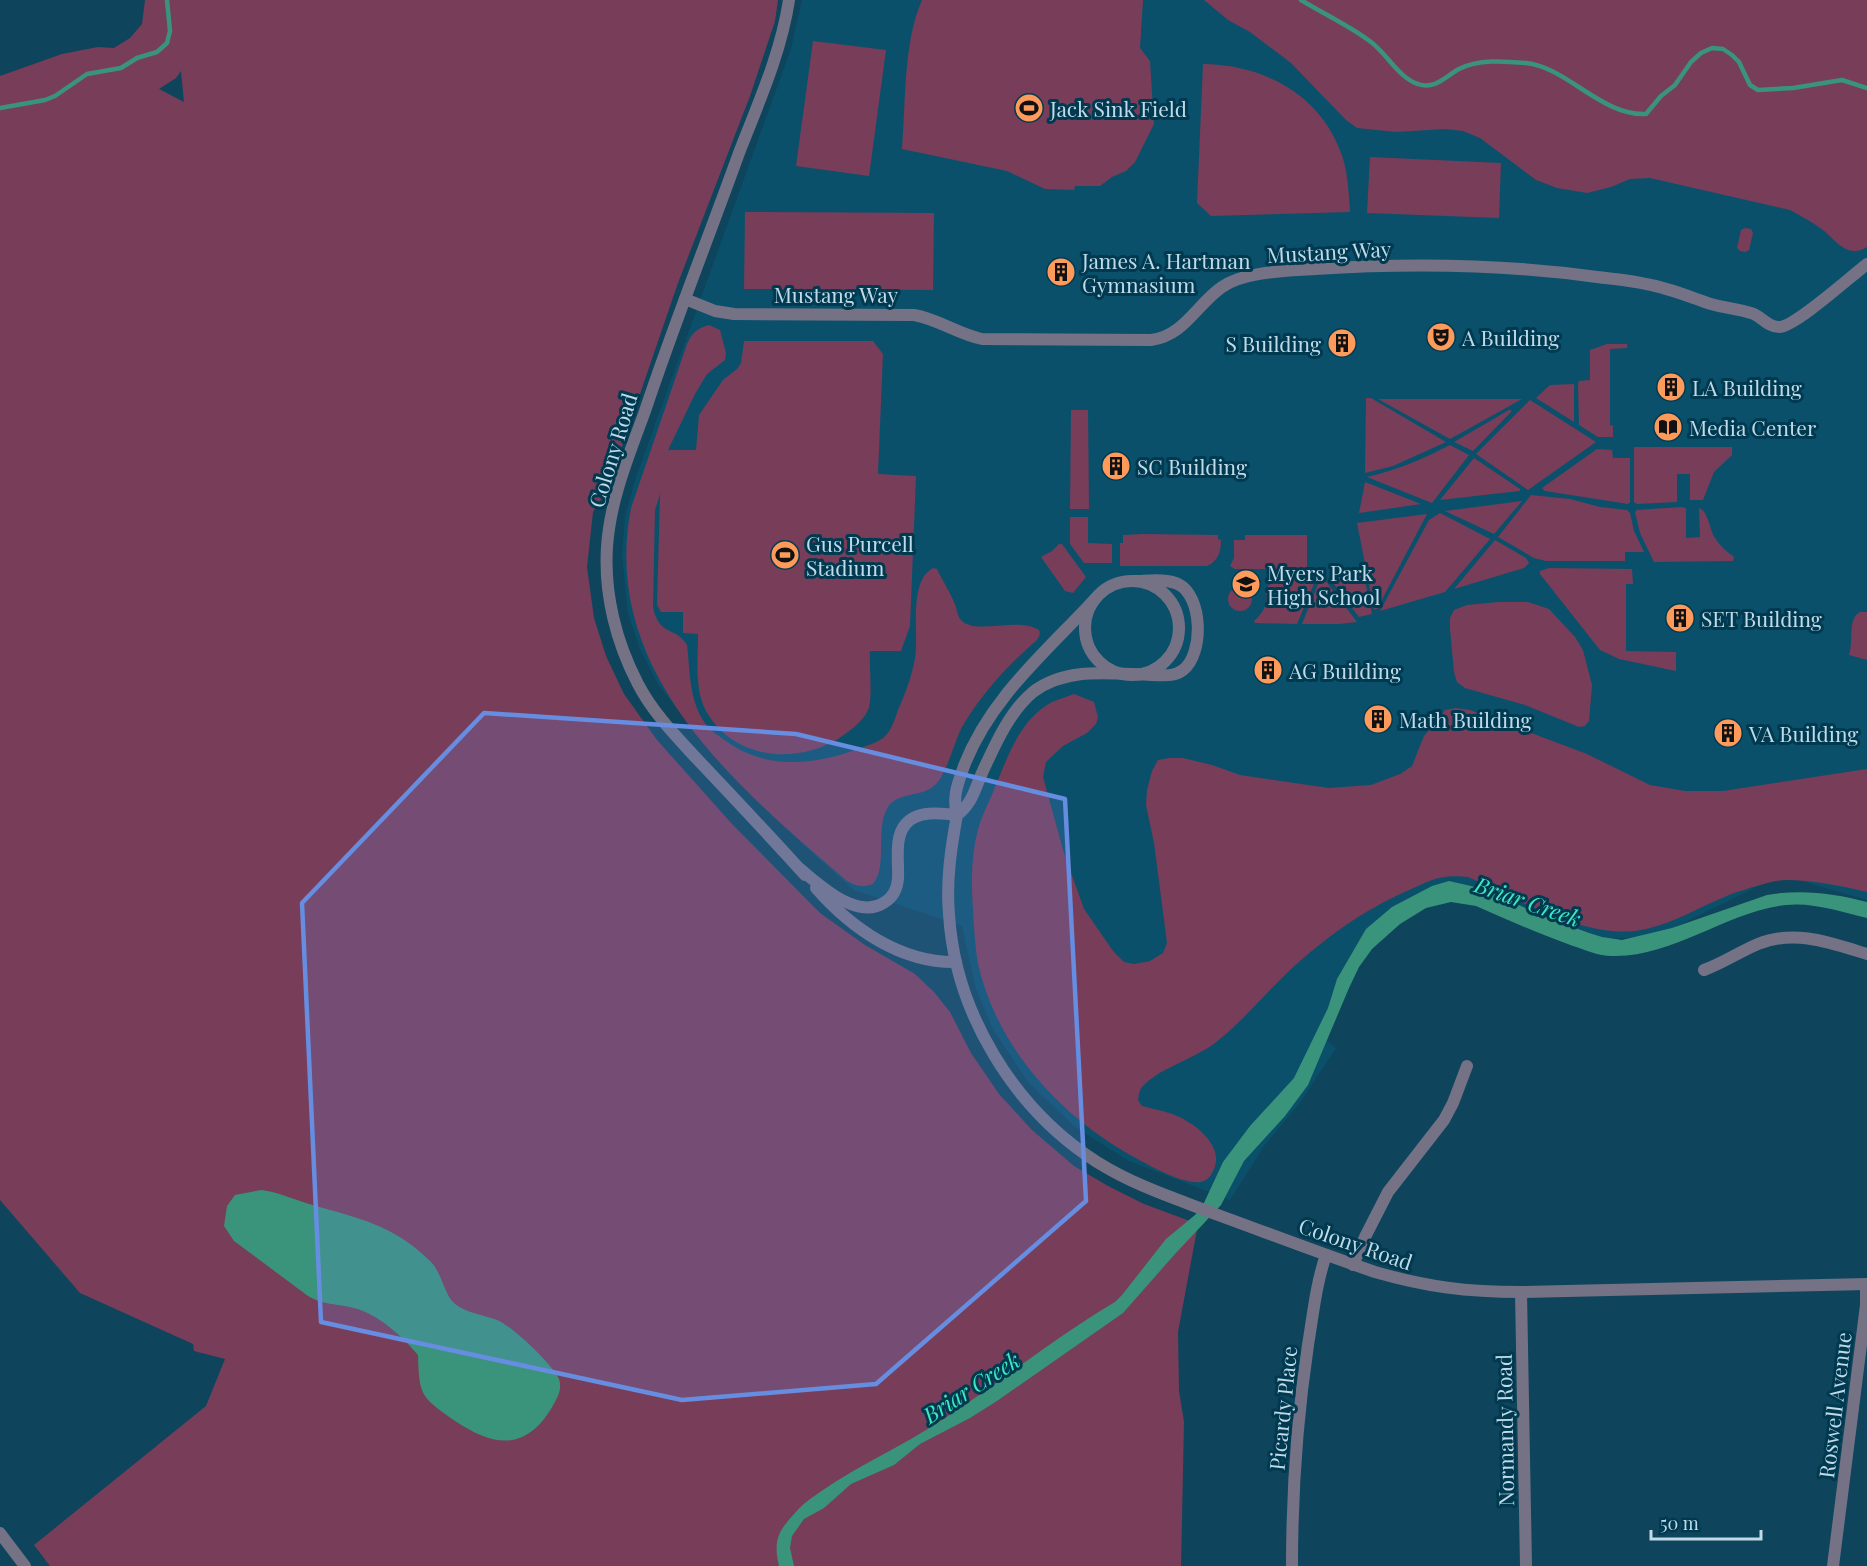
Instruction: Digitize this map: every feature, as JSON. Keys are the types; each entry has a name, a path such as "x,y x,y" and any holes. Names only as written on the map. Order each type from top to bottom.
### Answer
{"street":[{"name":"Colony Road","path":"789,0 762,93 685,299 628,458 612,510 606,558 611,608 628,664 643,693 656,711 847,919 874,937 912,957 933,962 956,962"},
{"name":"Mustang Way","path":"685,299 715,310 735,314 914,315 929,318 982,339 1151,340 1175,332 1212,295 1230,282 1244,278 1314,269 1478,267 1551,271 1647,284 1752,313 1768,325 1781,327 1788,325 1814,306 1867,264"},
{"path":"1094,600 1087,613 1085,627 1087,642 1094,655 1105,666 1118,672 1133,675 1149,672 1163,663 1173,651 1179,636 1179,620 1173,604 1163,592 1149,584 1133,581"},
{"path":"1133,581 1171,582 1180,585 1192,600 1198,623 1194,655 1186,668 1171,675 1074,675 1050,681 1031,694 1010,720 987,762 971,801 957,815 954,797 967,759 991,714 1019,677 1105,589 1115,584 1133,581"},
{"name":"Colony Road","path":"800,869 846,902 863,907 877,907 888,900 897,885 899,838 905,824 920,815 940,813 957,815 948,889 950,932 956,962 975,1016 998,1064 1028,1102 1065,1138 1099,1163 1151,1190 1353,1265 1390,1277 1435,1287 1476,1292 1521,1292 1867,1284"},
{"path":"1704,970 1757,944 1786,937 1825,941 1867,954"},
{"path":"1353,1265 1361,1244 1388,1192 1444,1120 1467,1066"},
{"name":"Picardy Place","path":"1292,1566 1293,1489 1300,1401 1318,1282 1326,1255"},
{"name":"Roswell Avenue","path":"1833,1566 1864,1324 1867,1284"},
{"name":"Normandy Road","path":"1521,1292 1527,1566"},
{"path":"2,1539 25,1566"}],"highlighted area":[{"path":"484,713 796,734 1065,799 1086,1201 876,1384 682,1400 321,1322 302,903"}],"shaded area":[{"path":"145,0 778,0 775,21 750,96 678,283 607,490 593,512 587,567 594,618 606,656 624,694 657,740 733,825 820,913 865,945 915,974 934,992 950,1012 971,1053 999,1094 1032,1130 1074,1166 1108,1186 1144,1204 1198,1224 1178,1332 1179,1391 1184,1422 1181,1566 50,1566 34,1545 206,1406 225,1359 194,1351 193,1344 80,1293 0,1200 0,76 62,54 98,47 114,48 130,38 142,24","holes":["181,71 184,102 159,89 176,78"]},
{"name":"Myers Park High School","path":"802,0 1867,0 1867,900 1781,875 1655,937 1601,939 1488,897 1415,900 1377,931 1321,1036 1336,1048 1299,1104 1264,1146 1230,1200 1129,1161 1075,1127 1028,1082 993,1029 976,989 962,926 854,890 802,844 681,714 658,684 640,649 628,613 622,555 625,517 635,480 791,49"},
{"name":"Jack Sink Field","path":"922,0 1143,0 1140,48 1150,61 1154,124 1135,162 1126,171 1100,186 1075,186 1074,190 1045,189 1007,171 902,149 908,54 911,35"},
{"path":"1204,0 1867,0 1867,247 1854,251 1848,250 1819,227 1790,210 1650,178 1630,179 1587,193 1557,188 1536,180 1480,138 1463,131 1445,129 1396,132 1357,128 1346,120 1291,63 1250,32 1228,20"},
{"path":"813,41 886,50 869,176 796,166"},
{"path":"1203,64 1227,66 1271,78 1308,103 1323,119 1335,139 1344,162 1350,212 1211,216 1197,203"},
{"path":"1370,157 1501,163 1499,218 1367,213"},
{"path":"745,212 934,213 933,290 744,289"},
{"path":"1751,229 1753,233 1749,250 1745,252 1737,248 1741,230"},
{"name":"Gus Purcell Stadium","path":"709,325 720,330 726,353 725,360 707,374 695,394 669,448 668,454 669,450 696,450 699,415 723,380 741,363 744,341 873,341 883,354 878,474 916,476 910,626 901,651 870,651 871,690 868,710 863,719 838,739 821,747 784,754 766,753 748,748 732,739 718,727 706,711 698,683 698,634 683,633 683,612 661,612 657,605 660,494 655,510 653,607 659,623 678,635 687,645 695,703 703,720 712,731 739,749 755,756 788,762 840,755 883,738 892,725 910,678 916,648 917,596 925,575 933,568 937,569 949,592 958,616 968,624 986,627 1020,625 1039,630 1037,640 996,680 978,703 962,727 947,766 935,785 923,792 896,799 887,809 882,827 880,868 873,884 859,886 847,881 762,806 721,764 685,720 656,673 636,622 627,567 631,508 687,344 695,332"},
{"path":"1607,344 1627,344 1627,348 1610,349 1610,425 1613,426 1613,437 1598,437 1579,425 1578,384 1579,381 1590,380 1590,350"},
{"path":"1574,384 1574,422 1536,398 1550,385"},
{"path":"1366,398 1371,398 1446,442 1393,466 1365,473"},
{"path":"1378,399 1522,399 1450,439"},
{"path":"1530,400 1596,442 1528,490 1476,454"},
{"path":"1071,410 1088,410 1089,509 1070,509"},
{"path":"1509,410 1511,412 1473,451 1454,442"},
{"path":"1450,445 1469,455 1432,503 1367,477 1410,464"},
{"path":"1634,447 1732,447 1732,455 1714,472 1703,500 1690,500 1690,474 1677,474 1677,502 1637,504 1634,502"},
{"path":"1597,449 1612,450 1613,458 1630,458 1630,502 1628,504 1545,491 1542,488"},
{"path":"1474,458 1520,489 1520,491 1440,500"},
{"path":"1365,482 1421,504 1359,513"},
{"path":"1531,495 1570,499 1600,507 1627,510 1644,552 1625,552 1625,561 1546,561 1534,558 1498,537"},
{"path":"1522,501 1494,534 1445,511"},
{"path":"1686,508 1686,538 1700,537 1699,508 1705,513 1717,541 1734,557 1733,561 1654,562 1640,533 1635,512"},
{"path":"1440,513 1490,539 1445,592 1380,611 1429,520"},
{"path":"1427,514 1377,609 1374,609 1357,523"},
{"path":"1070,517 1088,517 1088,543 1112,544 1112,563 1084,563 1070,544"},
{"path":"1123,535 1218,535 1218,539 1221,540 1220,548 1216,559 1207,566 1120,566 1120,543 1123,543"},
{"path":"1245,535 1307,535 1307,569 1235,569 1230,566 1234,558 1234,540 1245,540"},
{"path":"1495,540 1526,558 1529,563 1524,568 1454,589"},
{"path":"1062,544 1086,577 1073,593 1065,591 1041,557"},
{"path":"1362,567 1372,614 1359,617 1330,579 1334,574 1352,573"},
{"path":"1549,568 1632,569 1633,584 1626,584 1626,651 1676,652 1676,671 1619,659 1600,650 1540,574 1540,571"},
{"path":"1312,573 1316,579 1297,624 1255,623 1254,621 1265,607 1265,590 1269,585 1286,576"},
{"path":"1320,579 1325,580 1357,622 1302,624"},
{"path":"1240,587 1249,590 1252,599 1249,608 1240,611 1231,608 1228,599 1231,590"},
{"path":"1528,602 1549,609 1575,637 1583,650 1592,685 1589,721 1585,726 1579,727 1525,705 1465,688 1457,682 1450,629 1450,618 1454,610 1467,605"},
{"path":"1860,612 1867,612 1867,660 1849,655 1853,620"},
{"path":"1074,694 1094,702 1098,717 1096,724 1087,733 1063,746 1046,762 1043,777 1064,853 1084,909 1113,951 1124,962 1134,964 1150,961 1163,953 1167,943 1154,843 1146,805 1152,771 1158,760 1183,758 1240,775 1329,788 1371,785 1400,774 1412,766 1424,736 1445,710 1456,708 1470,710 1587,754 1650,785 1685,791 1723,791 1867,769 1867,892 1817,882 1781,880 1737,892 1675,920 1649,928 1614,931 1593,928 1549,914 1468,877 1443,877 1423,884 1375,907 1344,927 1300,961 1215,1043 1158,1074 1142,1087 1138,1100 1142,1106 1184,1119 1211,1142 1216,1158 1212,1174 1201,1182 1185,1180 1148,1165 1107,1141 1058,1101 1016,1051 1000,1024 987,995 978,964 972,876 975,842 981,820 1010,751 1023,728 1041,709 1052,702"},
{"path":"1449,881 1484,889 1543,916 1589,933 1622,940 1672,928 1767,895 1779,893 1817,893 1867,902 1867,918 1817,906 1786,905 1743,916 1656,950 1634,955 1607,956 1560,941 1476,906 1451,902 1426,908 1400,924 1372,949 1359,967 1349,988 1308,1085 1285,1116 1244,1161 1221,1205 1123,1313 970,1418 920,1444 894,1465 851,1484 824,1508 804,1519 792,1536 790,1548 794,1566 779,1566 778,1537 789,1519 808,1500 950,1415 1122,1295 1166,1239 1195,1215 1203,1205 1223,1162 1250,1126 1294,1078 1328,1008 1337,979 1366,929 1392,907 1432,886"},
{"path":"261,1190 359,1218 388,1230 416,1249 434,1266 455,1304 464,1310 504,1324 531,1346 555,1372 559,1379 560,1391 541,1423 530,1433 519,1438 495,1440 482,1436 455,1421 435,1406 424,1394 419,1379 418,1355 405,1340 372,1315 308,1296 234,1241 224,1226 227,1206 235,1195"}],"waterway":[{"path":"0,108 45,100 55,96 87,74 121,68 137,58 157,52 167,43 170,31 167,0"},
{"path":"1301,0 1363,36 1377,47 1405,77 1424,85 1435,84 1459,69 1483,62 1526,63 1541,66 1556,73 1614,107 1630,113 1646,114 1661,96 1675,85 1691,62 1701,53 1712,48 1723,49 1732,55 1739,62 1750,85 1758,90 1793,88 1842,80 1867,88"}],"place":[{"name":"Jack Sink Field","path":"1029,108"},
{"name":"James A. Hartman Gymnasium","path":"1061,272"},
{"name":"A Building","path":"1441,337"},
{"name":"S Building","path":"1342,343"},
{"name":"LA Building","path":"1671,387"},
{"name":"Media Center","path":"1668,427"},
{"name":"SC Building","path":"1116,466"},
{"name":"Gus Purcell Stadium","path":"785,555"},
{"name":"Myers Park High School","path":"1246,584"},
{"name":"SET Building","path":"1680,618"},
{"name":"AG Building","path":"1268,670"},
{"name":"Math Building","path":"1378,719"},
{"name":"VA Building","path":"1728,733"}],"water label":[{"name":"Briar Creek","path":"1528,901"},
{"name":"Briar Creek","path":"971,1387"}]}
